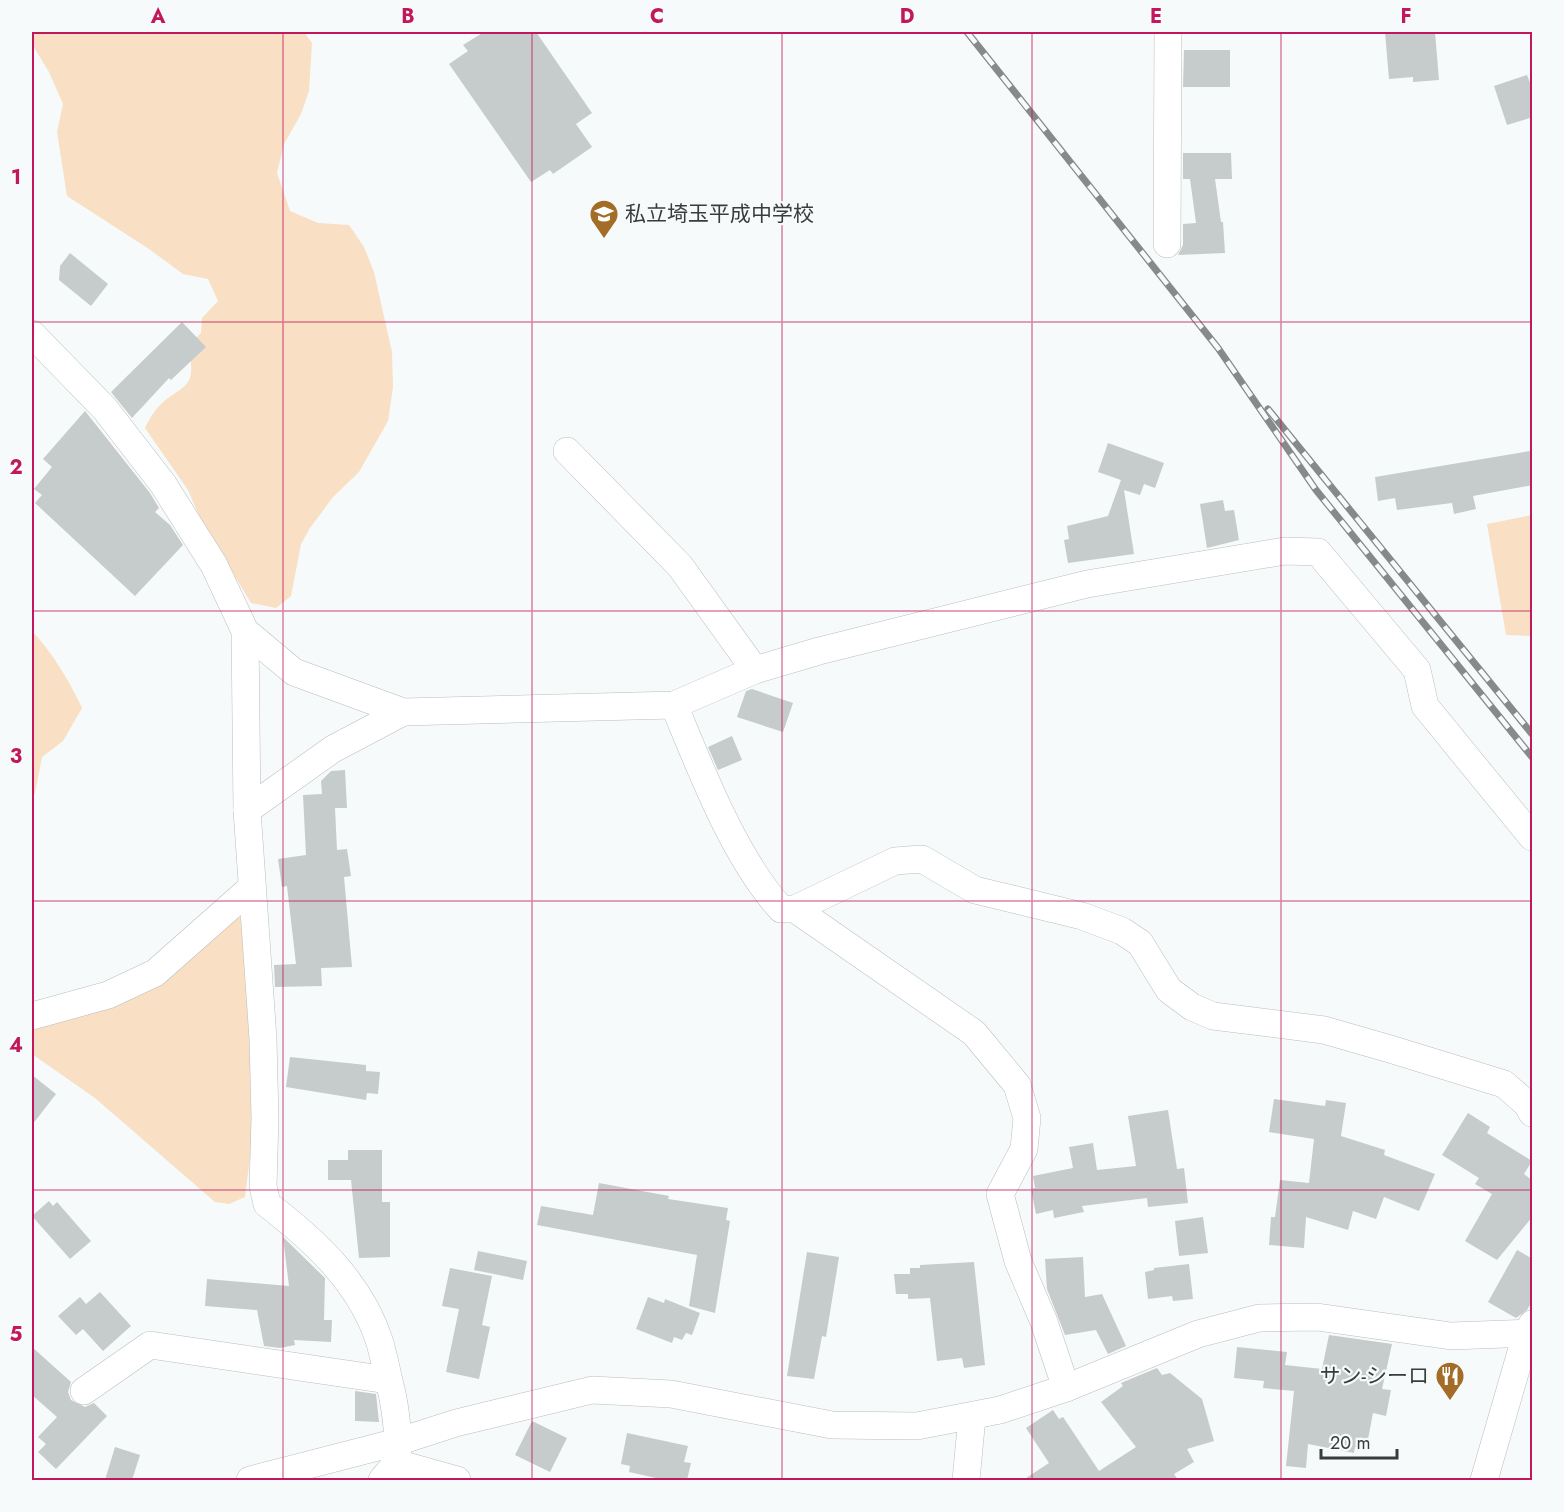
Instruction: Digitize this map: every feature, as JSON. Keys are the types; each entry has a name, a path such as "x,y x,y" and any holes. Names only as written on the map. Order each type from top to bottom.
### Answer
{"street":[{"path":"1167,244 1168,32"},
{"path":"32,334 105,409 163,484 214,565 245,631 246,810 250,889 263,1039 266,1119 263,1186 267,1204 306,1234 337,1268 362,1303 379,1340 394,1402 392,1462"},
{"path":"567,451 680,566 755,670"},
{"path":"245,631 294,672 403,712 674,705 755,670 819,651 1087,584 1285,551 1318,552 1417,670 1425,706 1533,837"},
{"path":"674,705 714,801 768,896 781,909 795,909 895,861 922,859 975,890 1082,916 1122,931 1140,943 1169,990 1192,1007 1214,1016 1324,1030 1504,1084 1527,1104 1533,1113"},
{"path":"246,810 333,749 403,712"},
{"path":"32,1016 108,995 155,973 250,889"},
{"path":"795,909 974,1033 1017,1085 1027,1118 1024,1149 1000,1194 1018,1261 1044,1322 1066,1388"},
{"path":"392,1462 456,1423 592,1390 671,1394 832,1425 901,1427 972,1417 1066,1388 1197,1334 1259,1318 1317,1317 1451,1336 1530,1331 1484,1480"},
{"path":"84,1391 150,1345 388,1380"},
{"path":"966,1480 972,1417"},
{"path":"250,1480 392,1462 457,1480"}],"shaded area":[{"path":"32,32 304,32 312,43 309,91 301,114 284,144 277,173 290,211 318,223 349,225 364,247 374,272 392,352 393,387 388,421 359,472 333,497 310,528 301,544 291,596 276,608 251,603 201,520 188,490 145,428 163,402 184,387 188,381 191,362 188,346 201,333 202,318 218,301 208,279 183,274 67,196 57,132 63,104 49,72 32,44"},
{"path":"1532,515 1532,636 1506,635 1487,524"},
{"path":"32,631 60,668 82,708 63,741 42,757 32,798"},
{"path":"232,917 245,918 255,1117 245,1197 229,1204 215,1202 95,1098 32,1054 32,1030"}],"building":[{"path":"484,32 536,32 592,113 576,124 592,147 553,174 550,170 531,182 449,64 468,51 463,45"},
{"path":"1385,32 1435,32 1439,80 1413,82 1413,77 1389,79"},
{"path":"1184,50 1230,50 1230,87 1183,87"},
{"path":"1527,75 1533,90 1533,117 1507,125 1494,86"},
{"path":"1183,153 1231,153 1232,179 1215,179 1221,222 1223,222 1225,253 1178,255 1183,245 1183,224 1196,223 1190,179 1183,179"},
{"path":"70,253 108,284 91,306 59,280 60,266"},
{"path":"182,322 206,347 171,380 169,378 132,418 111,392"},
{"path":"85,411 150,493 159,508 155,512 170,525 183,545 135,596 35,503 42,495 34,489 52,467 43,459"},
{"path":"1108,443 1164,463 1155,488 1144,484 1140,495 1124,490 1134,554 1068,563 1064,540 1069,539 1067,526 1108,516 1121,480 1098,472"},
{"path":"1530,451 1533,485 1473,496 1476,509 1454,514 1452,503 1397,510 1395,498 1378,501 1375,477"},
{"path":"1223,500 1225,511 1234,510 1239,540 1207,548 1200,504"},
{"path":"752,689 793,703 783,732 737,717 746,691"},
{"path":"732,736 742,760 718,770 708,747"},
{"path":"345,770 347,808 335,808 337,850 347,849 351,876 344,877 352,967 321,968 322,986 275,987 274,965 296,964 287,886 282,887 278,859 306,855 303,795 322,794 321,781 331,771"},
{"path":"290,1057 366,1065 366,1071 380,1072 378,1094 367,1093 366,1100 286,1087"},
{"path":"32,1075 56,1094 32,1125"},
{"path":"1274,1099 1325,1106 1326,1100 1346,1103 1341,1136 1385,1150 1384,1155 1435,1174 1419,1211 1384,1197 1376,1219 1353,1211 1348,1230 1306,1217 1304,1248 1269,1245 1271,1217 1275,1217 1280,1180 1309,1183 1314,1139 1269,1132"},
{"path":"1168,1110 1177,1169 1184,1168 1188,1203 1148,1207 1147,1198 1082,1206 1084,1212 1054,1218 1053,1210 1036,1214 1031,1189 1035,1188 1033,1176 1073,1168 1069,1147 1093,1143 1097,1170 1136,1166 1128,1116"},
{"path":"1468,1113 1490,1127 1487,1133 1532,1161 1524,1174 1533,1181 1533,1216 1497,1260 1465,1241 1492,1194 1475,1184 1479,1178 1442,1155"},
{"path":"348,1150 382,1150 382,1202 390,1202 390,1257 359,1258 351,1180 328,1180 328,1160 348,1160"},
{"path":"599,1183 669,1196 668,1199 728,1208 726,1220 730,1221 715,1313 689,1306 697,1255 537,1225 541,1206 593,1215"},
{"path":"49,1201 53,1206 57,1202 91,1241 70,1259 32,1216"},
{"path":"1203,1217 1208,1253 1179,1256 1175,1221"},
{"path":"283,1237 325,1278 324,1320 332,1320 331,1342 294,1340 295,1345 280,1348 264,1346 257,1310 205,1306 207,1279 289,1286"},
{"path":"1517,1250 1533,1259 1533,1300 1527,1310 1516,1318 1488,1302"},
{"path":"478,1251 527,1261 523,1280 474,1270"},
{"path":"807,1252 839,1257 826,1337 822,1336 814,1379 787,1376"},
{"path":"1083,1257 1085,1297 1102,1294 1126,1346 1108,1354 1096,1330 1065,1335 1047,1289 1045,1259"},
{"path":"974,1262 985,1365 964,1368 962,1358 937,1361 930,1298 908,1299 908,1294 896,1294 894,1274 910,1274 910,1268 920,1268 920,1265"},
{"path":"1189,1264 1193,1299 1173,1301 1172,1296 1148,1299 1145,1272 1154,1270 1154,1268"},
{"path":"450,1268 492,1276 482,1325 490,1327 479,1379 446,1372 459,1309 442,1306"},
{"path":"100,1292 131,1326 103,1351 83,1329 76,1335 58,1316 80,1297 86,1304"},
{"path":"648,1297 664,1303 665,1299 700,1313 692,1335 686,1333 682,1340 674,1337 672,1343 636,1329"},
{"path":"1329,1335 1392,1344 1382,1389 1391,1390 1386,1416 1373,1413 1366,1450 1355,1447 1354,1453 1308,1444 1306,1468 1286,1466 1294,1391 1263,1388 1264,1381 1234,1378 1237,1347 1287,1352 1285,1365 1322,1369"},
{"path":"32,1347 71,1382 68,1392 71,1400 85,1407 94,1403 107,1416 56,1469 38,1452 46,1444 38,1437 57,1417 32,1395"},
{"path":"1157,1368 1162,1375 1170,1373 1202,1399 1214,1441 1187,1449 1194,1462 1174,1474 1178,1480 1023,1480 1049,1463 1026,1428 1053,1410 1059,1419 1063,1417 1099,1471 1136,1447 1101,1402 1123,1386 1121,1383"},
{"path":"355,1391 376,1394 379,1422 355,1421"},
{"path":"532,1421 567,1438 550,1472 515,1455"},
{"path":"627,1433 688,1446 684,1462 691,1463 687,1480 665,1480 629,1472 630,1466 621,1464"},
{"path":"115,1447 140,1455 132,1480 105,1480"}],"railway":[{"path":"967,32 1218,348 1316,490 1532,757"},
{"path":"1268,409 1532,734"}],"place":[{"name":"私立埼玉平成中学校","path":"604,240"},
{"name":"サン-シーロ","path":"1450,1402"}]}
